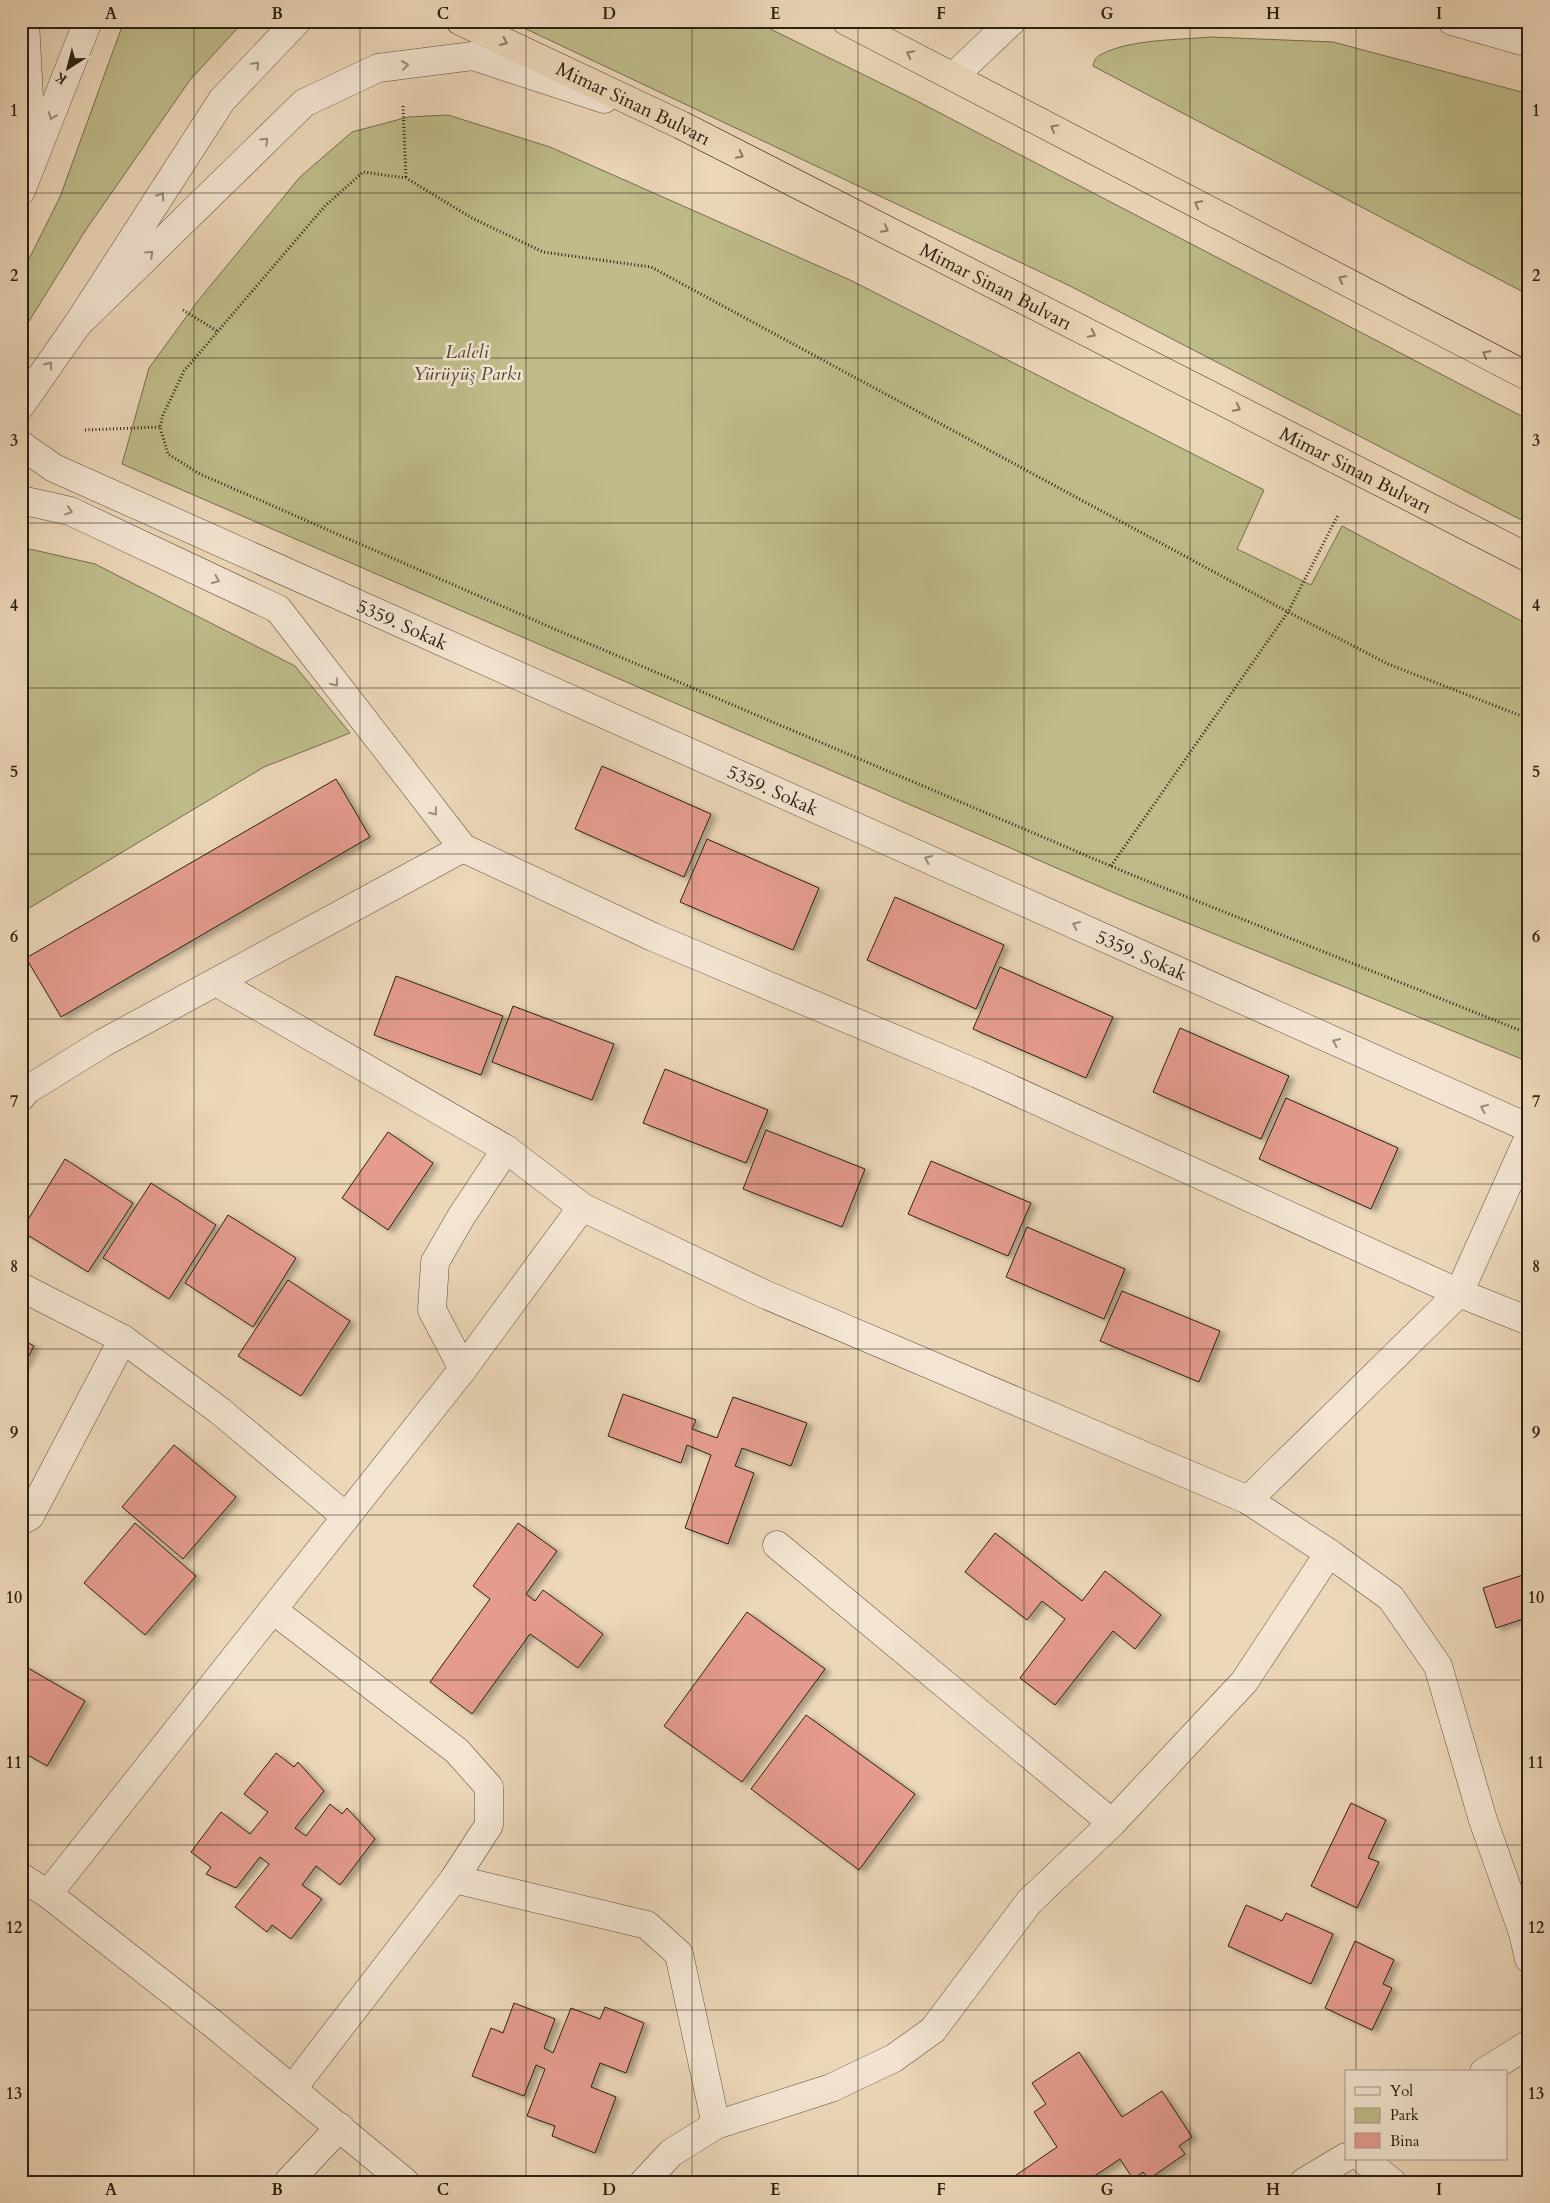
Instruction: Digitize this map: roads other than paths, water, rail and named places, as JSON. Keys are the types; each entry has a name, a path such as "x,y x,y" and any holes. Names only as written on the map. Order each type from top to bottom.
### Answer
{"highway":[{"name":"Mimar Sinan Bulvarı","path":"460,21 681,125 1529,558"},
{"path":"846,21 1529,377"}],"street":[{"path":"25,21 33,166"},
{"path":"21,191 33,166 88,21"},
{"path":"21,405 77,325 222,100 297,21"},
{"path":"954,76 1012,21"},
{"path":"1452,21 1529,43"},
{"path":"77,325 304,102 378,68 474,56 681,125"},
{"name":"5359. Sokak","path":"21,445 54,468 1529,1128"},
{"path":"21,500 70,511 278,609 463,848 653,937 978,1074 1460,1293 1529,1321"},
{"path":"21,1097 27,1090 103,1043 463,848"},
{"path":"216,982 506,1149 582,1207 764,1294 1248,1500 1329,1553 1391,1598 1438,1666 1483,1820 1523,1933 1529,1959"},
{"path":"1248,1500 1460,1293 1529,1137"},
{"path":"463,1369 432,1310 435,1262 461,1217 506,1149"},
{"path":"48,1894 463,1369 582,1207"},
{"path":"21,1287 123,1339 220,1410 345,1516"},
{"path":"21,1521 30,1516 123,1339"},
{"path":"777,1545 1112,1822"},
{"path":"644,2182 671,2153 716,2125 831,2088 894,2058 933,2030 1029,1902 1112,1822 1244,1682 1329,1553"},
{"path":"273,1610 457,1751 489,1787 489,1825 454,1878 293,2088"},
{"path":"21,1877 48,1894 293,2088 405,2182"},
{"path":"454,1878 647,1924 679,1954 716,2125"},
{"path":"1487,2070 1529,2044"},
{"path":"288,2182 340,2127"},
{"path":"1304,2182 1345,2158"},
{"path":"1364,2160 1392,2182"}],"park label":[{"name":"Laleli Yürüyüş Parkı","path":"467,362"}]}
